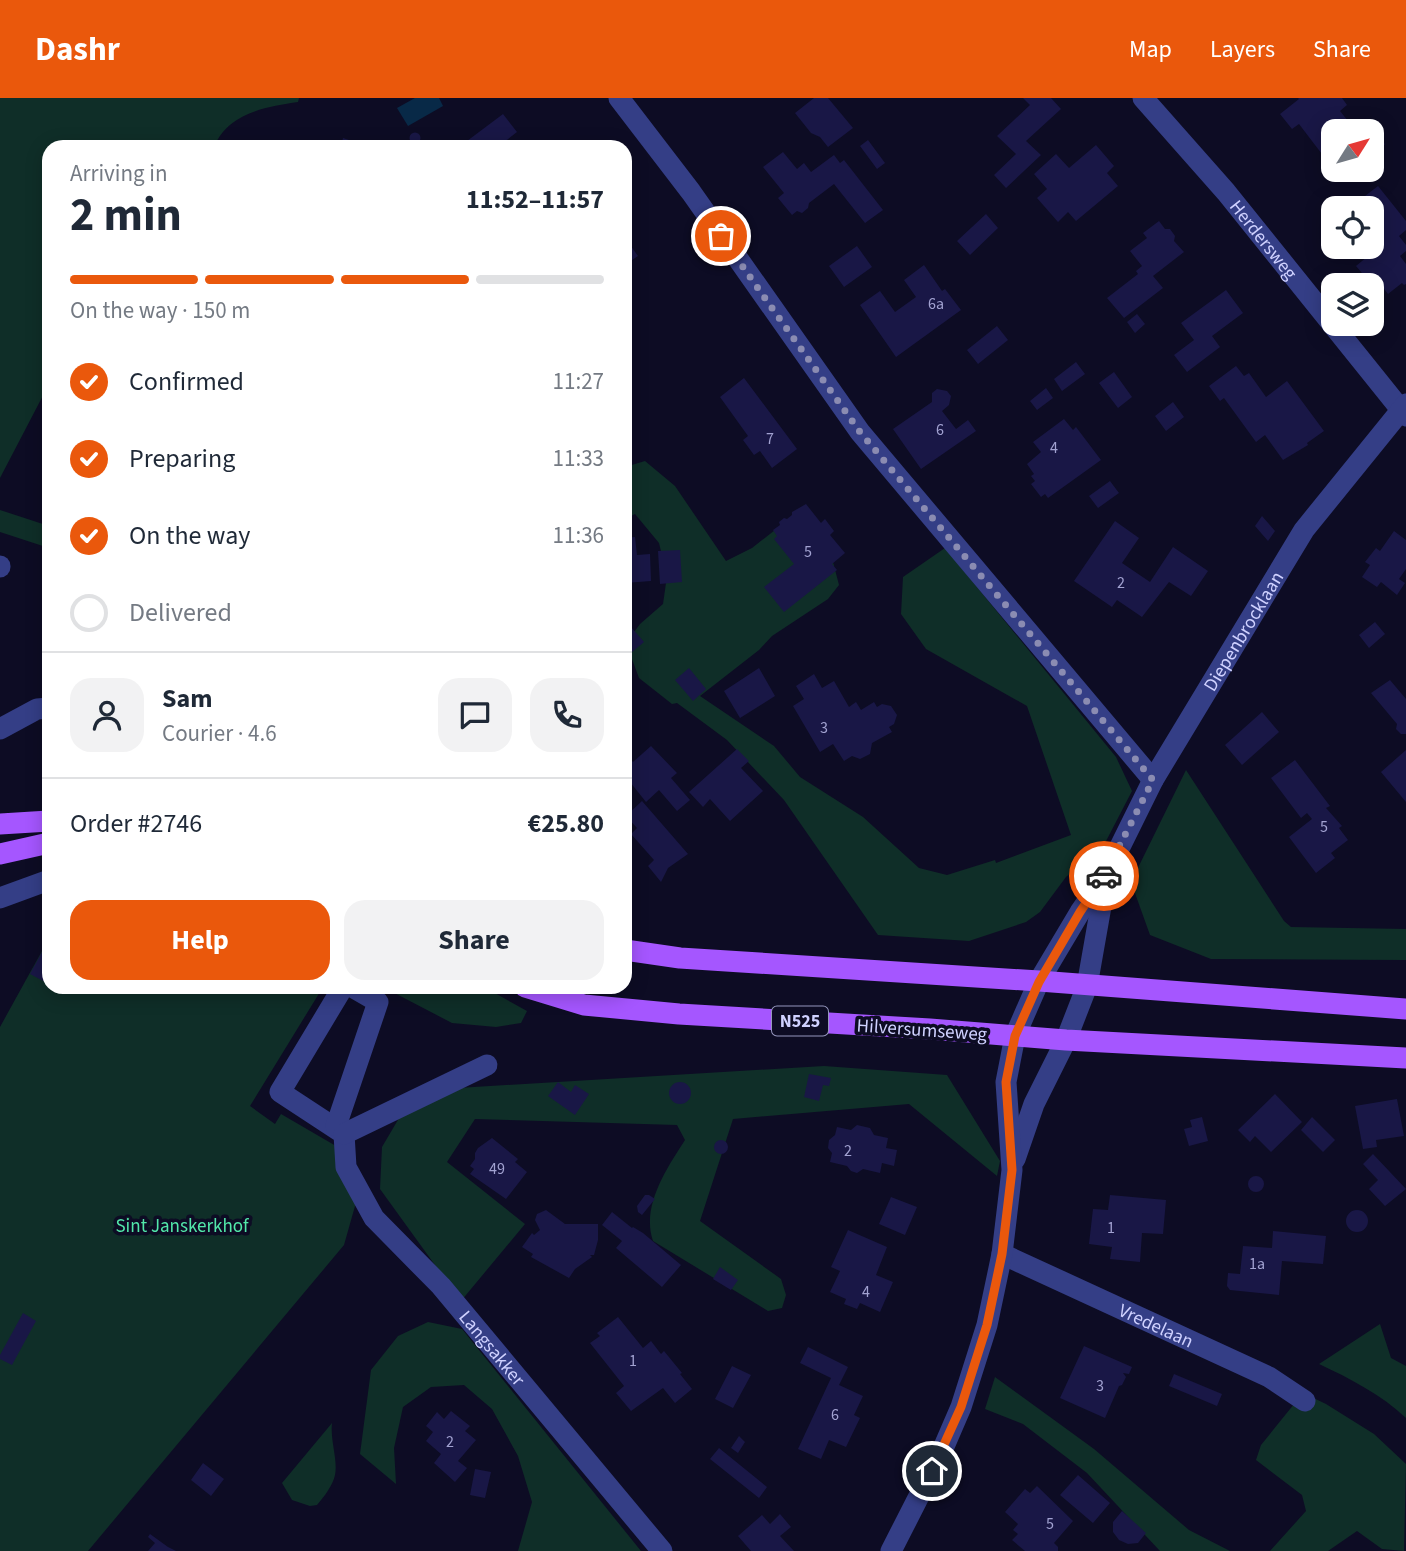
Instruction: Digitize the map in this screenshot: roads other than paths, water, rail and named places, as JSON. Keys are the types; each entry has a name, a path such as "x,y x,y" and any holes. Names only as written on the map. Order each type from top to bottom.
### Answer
{"main road":[{"path":"0,824 42,821"},
{"path":"0,854 42,845"},
{"path":"632,951 680,958 1406,1009"},
{"name":"Hilversumseweg","path":"549,994 584,1004 679,1014 1066,1040 1406,1058"}],"street":[{"path":"620,98 691,192 860,432 1153,780"},
{"name":"Herdersweg","path":"1143,98 1226,192 1404,410"},
{"name":"Diepenbrocklaan","path":"1015,1036 1039,982 1080,912 1107,873 1153,780 1304,530 1404,410"},
{"path":"0,729 42,709"},
{"name":"Diepenbrocklaan","path":"1087,986 1107,873"},
{"path":"0,898 42,883"},
{"path":"1012,1170 1034,1104 1066,1040 1087,986"},
{"path":"339,994 280,1092 340,1130 487,1065"},
{"name":"Langsakker","path":"364,994 377,1002 340,1130 346,1167 374,1219 441,1286 662,1551"},
{"path":"891,1551 942,1451 961,1407 987,1325 1002,1254 1012,1170 1006,1082 1015,1036"},
{"name":"Vredelaan","path":"1002,1254 1269,1377 1305,1401"}],"water":[{"path":"415,98 439,98 443,106 408,126 397,108"}],"park label":[{"name":"Sint Janskerkhof","path":"182,1225"}]}
